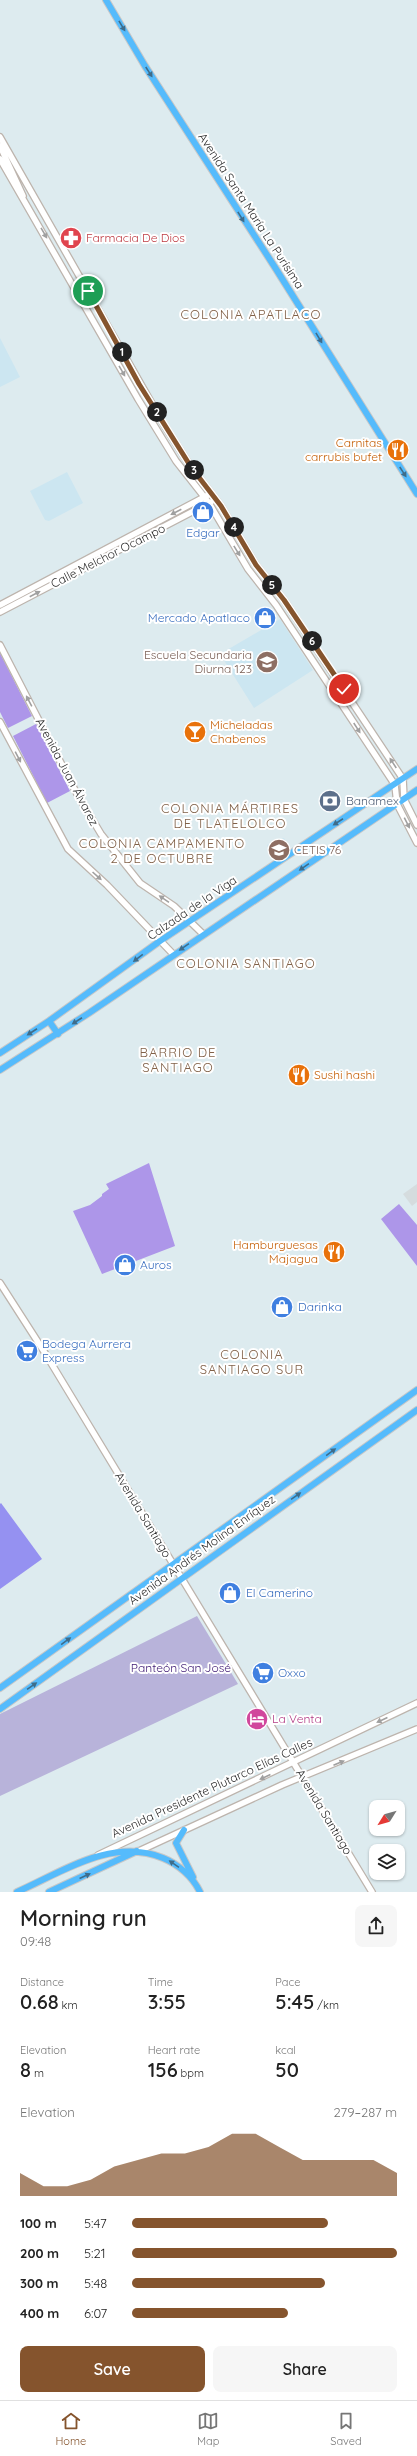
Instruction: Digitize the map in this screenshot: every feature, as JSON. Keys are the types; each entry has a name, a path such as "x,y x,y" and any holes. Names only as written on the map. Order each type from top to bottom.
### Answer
{"main road":[{"name":"Avenida Santa María La Purísima","path":"106,0 417,494"},
{"name":"Calzada de la Viga","path":"0,1053 49,1021 160,941 417,769"},
{"path":"0,1070 58,1034 173,954 417,790"},
{"path":"49,1021 58,1034"},
{"name":"Avenida Andrés Molina Enríquez","path":"0,1688 417,1390"},
{"path":"400,1422 417,1406"},
{"name":"Avenida Andrés Molina Enríquez","path":"0,1709 417,1410"},
{"path":"184,1830 176,1843 199,1890"},
{"path":"92,1858 116,1851 139,1851 170,1861 184,1871 199,1890"},
{"path":"49,1892 139,1851"},
{"name":"Avenida Presidente Plutarco Elías Calles","path":"17,1892 92,1858"}],"street":[{"path":"0,137 139,384 210,494 215,499 256,565 284,600 403,779 404,799 417,825"},
{"path":"0,146 22,190 24,200"},
{"path":"4,154 31,192"},
{"path":"0,159 138,400 189,481 209,503 248,568 276,605 395,785 397,804 417,843"},
{"name":"Calle Melchor Ocampo","path":"0,605 210,494"},
{"name":"Calle Melchor Ocampo","path":"0,612 215,499"},
{"name":"Avenida Juan Álvarez","path":"0,645 77,794 101,834 140,882 174,906 203,934"},
{"path":"0,722 68,849 107,885 173,954"},
{"name":"Avenida Santiago","path":"0,1283 45,1353 372,1892"},
{"name":"Avenida Presidente Plutarco Elías Calles","path":"92,1858 417,1704"},
{"path":"139,1851 417,1728"}],"shaded area":[{"path":"0,338 20,377 0,387"},
{"path":"67,472 83,503 49,521 45,520 30,491"},
{"name":"Escuela Secundaria Diurna 123","path":"280,619 313,670 254,708 220,654"},
{"path":"0,653 32,716 8,728 0,712"},
{"path":"36,724 70,791 47,803 13,736"},
{"name":"CETIS 76","path":"284,838 290,851 273,859 267,845"},
{"path":"149,1163 175,1246 102,1274 73,1211 90,1205 102,1196 102,1194 109,1189 106,1184"},
{"path":"417,1184 417,1202 412,1206 403,1194"},
{"path":"399,1204 417,1225 417,1266 381,1219"},
{"path":"1,1503 42,1559 0,1589 0,1504"}],"green space":[{"name":"Panteón San José","path":"197,1616 238,1684 0,1796 0,1714"}],"place":[{"name":"Farmacia De Dios","path":"71,238"},
{"name":"Carnitas carrubis bufet","path":"398,450"},
{"name":"Edgar","path":"203,512"},
{"name":"Mercado Apatlaco","path":"265,618"},
{"name":"Escuela Secundaria Diurna 123","path":"267,662"},
{"name":"Micheladas Chabenos","path":"195,732"},
{"name":"Banamex","path":"330,801"},
{"name":"CETIS 76","path":"279,850"},
{"name":"Sushi hashi","path":"299,1075"},
{"name":"Hamburguesas Majagua","path":"334,1252"},
{"name":"Auros","path":"125,1265"},
{"name":"Darinka","path":"282,1307"},
{"name":"Bodega Aurrera Express","path":"27,1351"},
{"name":"El Camerino","path":"230,1593"},
{"name":"Oxxo","path":"263,1673"},
{"name":"La Venta","path":"257,1719"}],"district":[{"name":"COLONIA APATLACO","path":"251,314"},
{"name":"COLONIA MÁRTIRES DE TLATELOLCO","path":"230,816"},
{"name":"COLONIA CAMPAMENTO 2 DE OCTUBRE","path":"162,850"},
{"name":"COLONIA SANTIAGO","path":"246,963"},
{"name":"BARRIO DE SANTIAGO","path":"178,1060"},
{"name":"COLONIA SANTIAGO SUR","path":"252,1362"}],"route":[{"path":"88,291 139,384 191,467 210,494 221,506 256,565 284,600 344,689"}]}
